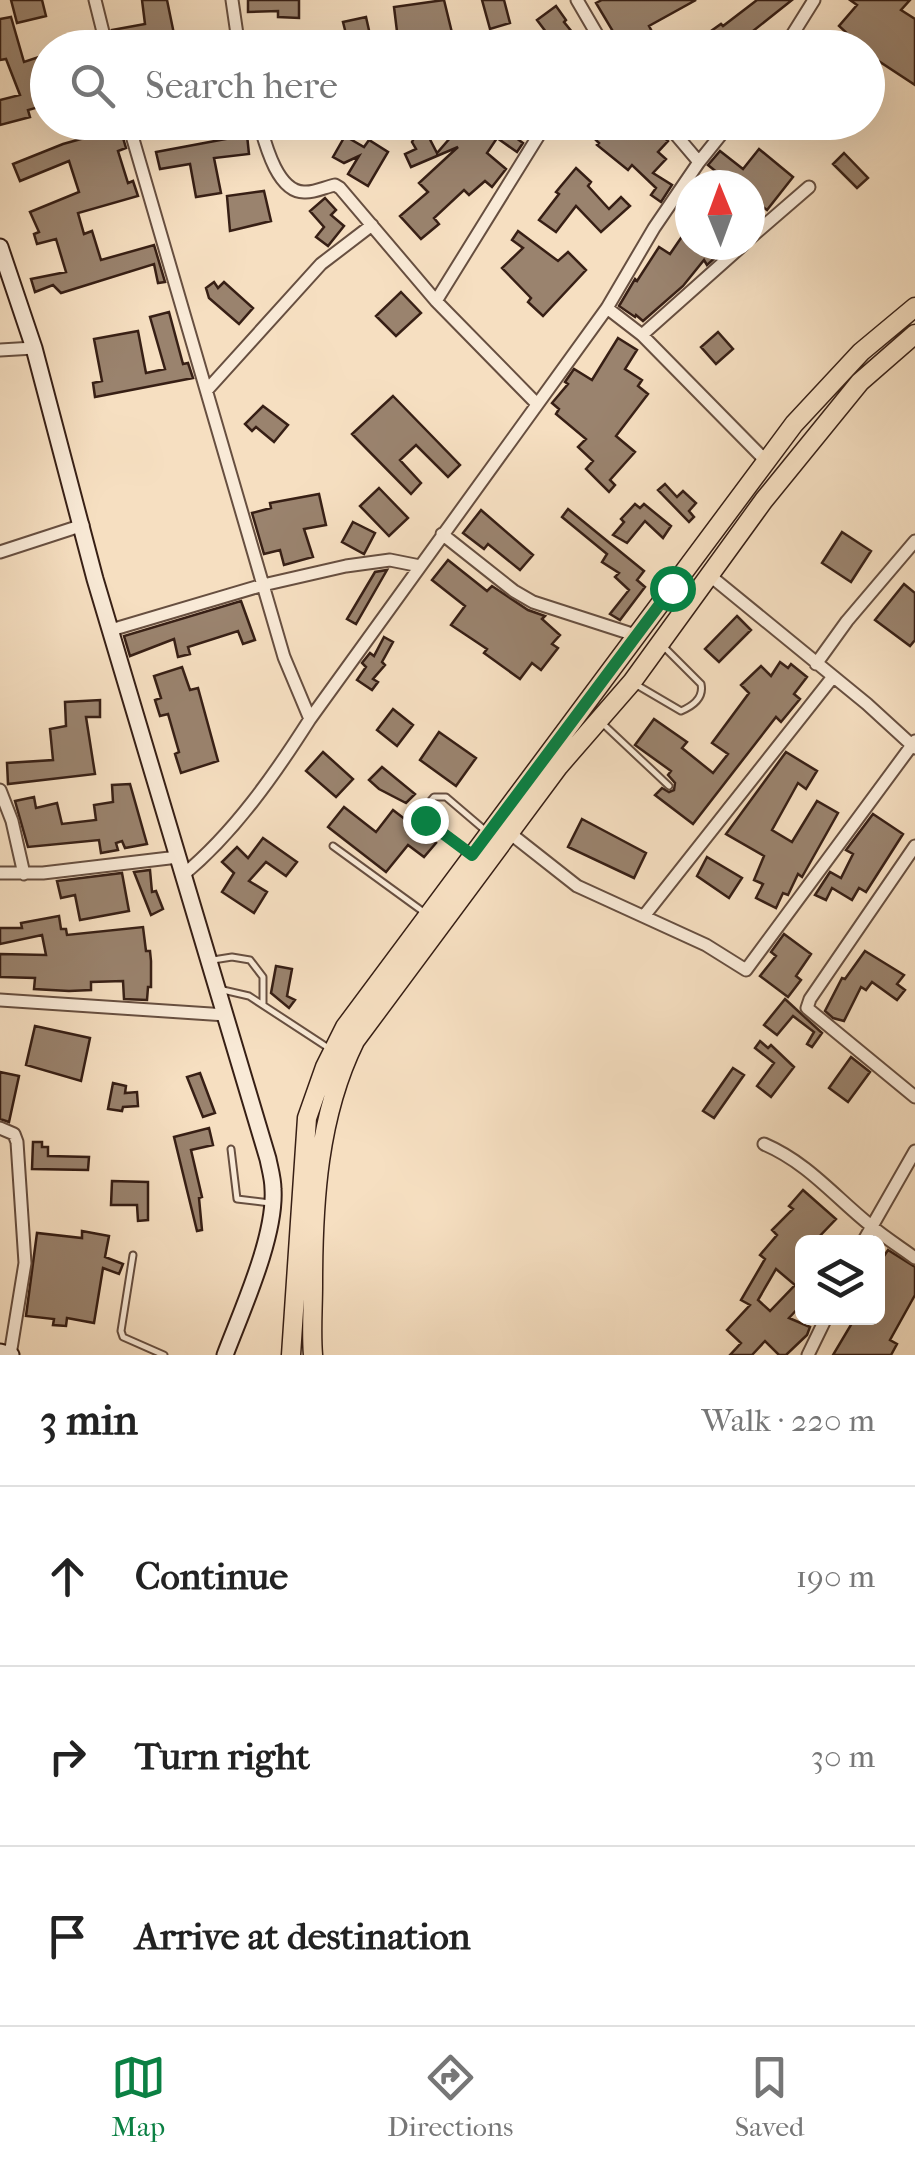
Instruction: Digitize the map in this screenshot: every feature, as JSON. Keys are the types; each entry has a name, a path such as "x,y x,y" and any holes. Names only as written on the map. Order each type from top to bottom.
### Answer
{"main road":[{"path":"291,1355 304,1136 333,1050 358,1009 766,461 851,363 915,307"},
{"path":"313,1355 315,1213 327,1117 338,1078 371,1018 559,766 632,682 708,574 860,382 915,334"}],"street":[{"path":"94,0 102,30"},
{"path":"232,0 236,30"},
{"path":"576,0 595,30"},
{"path":"795,30 814,0"},
{"path":"133,140 262,586 284,657 310,719"},
{"path":"264,140 272,166 294,190 308,192 335,185 436,301 536,403"},
{"path":"436,301 535,140"},
{"path":"680,140 698,162"},
{"path":"184,875 205,858 281,765 310,719 607,308 654,228 716,140"},
{"path":"765,225 809,187"},
{"path":"207,390 320,264 372,225"},
{"path":"0,247 34,348 110,630 268,1158 272,1203 263,1248 225,1355"},
{"path":"642,336 726,260"},
{"path":"607,308 642,336 766,461"},
{"path":"0,350 34,348"},
{"path":"0,552 83,525"},
{"path":"442,534 533,602 635,635"},
{"path":"816,664 847,621 915,542"},
{"path":"110,630 262,586 374,561 420,566"},
{"path":"511,834 577,886 706,946 746,970 914,745 708,574"},
{"path":"644,916 832,678"},
{"path":"0,790 12,821 24,874"},
{"path":"915,846 807,1008 915,1096"},
{"path":"0,873 24,874 178,857"},
{"path":"0,1000 226,1015"},
{"path":"0,1128 14,1134 18,1142 25,1232 25,1263 10,1355 0,1352"},
{"path":"764,1144 791,1156 816,1174 871,1226 915,1258"},
{"path":"866,1235 915,1151"},
{"path":"808,1355 823,1325"}],"lane":[{"path":"632,682 681,710 699,699 701,684 660,644"},
{"path":"598,720 670,786"},
{"path":"472,855 425,820 422,812 434,797 446,796 489,834"},
{"path":"333,846 428,914"},
{"path":"209,960 250,960 264,977 263,1005"},
{"path":"219,990 248,996 333,1050"},
{"path":"231,1149 238,1199 272,1203"},
{"path":"134,1255 120,1331 123,1337 164,1355"}],"building":[{"path":"11,0 42,0 46,16 17,23"},
{"path":"142,0 167,0 173,30 112,30 145,24"},
{"path":"248,0 299,0 299,18 278,17 278,11 248,12"},
{"path":"444,0 451,30 397,30 394,7"},
{"path":"482,0 504,0 510,23 490,29"},
{"path":"696,0 649,26 651,30 612,30 596,3"},
{"path":"757,0 792,0 754,30 712,30"},
{"path":"850,0 910,0 901,10 915,19 915,85 885,65 885,30 843,30 839,26 857,5"},
{"path":"556,6 570,30 544,30 537,20"},
{"path":"11,17 24,62 30,60 30,117 0,125 0,100 20,95 6,59 0,60 0,19"},
{"path":"366,17 369,30 345,30 343,22"},
{"path":"77,140 124,140 126,148 118,151 128,183 133,181 138,196 78,213 84,234 92,231 101,260 154,245 165,282 158,283 154,264 61,293 53,285 35,292 31,279 66,272 56,239 37,244 34,234 39,232 30,212 79,192 69,161 20,181 13,164"},
{"path":"220,140 248,140 249,154 214,158 221,193 196,197 190,164 160,169 156,152"},
{"path":"343,140 364,147 369,140 388,152 368,186 348,174 359,156 344,163 333,157"},
{"path":"413,140 430,140 437,153 448,140 496,140 487,153 506,169 492,187 485,181 469,195 464,190 434,218 439,224 421,239 400,216 428,192 419,183 458,147 411,167 405,154 416,149"},
{"path":"500,140 519,140 523,143 517,152"},
{"path":"596,140 668,141 658,152 666,159 653,173 672,185 661,202 651,195 656,188 632,165 628,170"},
{"path":"759,149 793,177 767,210 765,170 714,170 708,165 720,151 743,169"},
{"path":"844,153 868,178 857,188 833,164"},
{"path":"576,168 609,209 621,197 630,206 601,232 576,206 556,232 539,220"},
{"path":"264,191 271,221 230,231 227,196"},
{"path":"325,198 336,210 331,215 344,226 328,246 316,237 324,227 310,211"},
{"path":"518,231 558,261 568,252 586,270 543,316 502,268 523,248 512,240"},
{"path":"659,247 670,254 675,247 675,260 704,260 683,286 643,321 619,306"},
{"path":"214,282 218,288 224,282 253,308 239,324 209,298 206,288"},
{"path":"401,292 421,313 396,336 376,316"},
{"path":"169,312 183,364 188,363 193,378 95,397 93,383 102,381 94,339 138,331 146,373 165,369 150,317"},
{"path":"718,332 733,349 716,364 701,347"},
{"path":"618,338 637,350 625,369 642,380 638,386 648,394 616,436 635,452 610,480 615,485 609,492 586,469 593,461 578,447 586,439 556,414 559,409 552,403 568,384 565,382 574,369 592,380"},
{"path":"393,396 460,465 448,477 416,445 400,460 421,483 411,494 352,434"},
{"path":"263,406 288,425 274,442 256,427 252,431 245,424"},
{"path":"665,484 677,497 683,491 696,503 689,511 694,517 689,522 658,490"},
{"path":"379,488 408,518 389,536 360,506"},
{"path":"319,494 326,525 304,529 313,557 284,565 280,550 264,554 252,513 271,508 270,503"},
{"path":"635,504 640,508 644,504 671,526 663,538 645,521 627,543 613,535"},
{"path":"568,509 644,571 637,580 645,587 620,620 610,614 629,590 615,577 619,573 602,562 607,554 562,517"},
{"path":"481,510 533,555 520,570 488,544 484,549 463,533"},
{"path":"353,522 375,533 364,554 342,542"},
{"path":"842,532 871,551 851,582 822,563"},
{"path":"448,560 487,591 492,586 528,610 545,616 542,619 560,635 552,644 558,648 541,670 532,663 520,679 484,653 487,649 451,625 465,606 432,580"},
{"path":"387,570 356,624 347,619 375,572"},
{"path":"904,584 915,593 915,640 910,646 875,620"},
{"path":"241,601 255,640 243,644 238,631 188,647 190,654 178,657 174,639 130,656 124,636"},
{"path":"737,616 751,630 719,662 705,649"},
{"path":"384,637 393,642 382,662 385,665 373,679 378,682 372,690 357,680 366,667 362,663 370,653 374,656"},
{"path":"780,662 788,668 791,664 807,677 794,694 800,699 781,722 776,717 693,824 655,795 662,788 674,790 675,783 668,775 671,771 635,745 654,719 687,742 682,748 713,773 728,754 712,743 749,693 741,685 761,666 771,676"},
{"path":"182,667 190,690 198,688 218,761 181,773 168,714 160,716 155,700 161,698 154,676"},
{"path":"100,700 100,717 86,717 95,774 8,784 7,763 53,760 50,729 66,726 65,702"},
{"path":"393,709 413,725 397,746 377,730"},
{"path":"439,732 476,758 456,786 420,760"},
{"path":"323,752 353,779 336,797 306,771"},
{"path":"786,752 817,771 806,789 798,783 772,830 792,842 817,801 838,813 802,877 798,874 788,895 783,893 776,908 756,898 763,884 754,880 764,856 726,834"},
{"path":"382,767 415,794 406,803 369,780"},
{"path":"130,784 147,844 125,848 122,841 116,843 118,850 101,853 99,840 28,847 15,801 34,797 36,808 57,803 62,824 96,820 94,805 113,802 112,785"},
{"path":"344,807 376,832 393,810 436,843 424,857 408,845 386,872 328,827"},
{"path":"873,814 903,834 866,892 859,888 852,900 832,888 826,900 815,895 830,872 841,878 853,854 846,850"},
{"path":"582,819 646,853 634,878 568,847"},
{"path":"263,838 297,862 286,876 266,862 249,881 267,892 254,913 222,892 234,873 222,862 237,847 248,858"},
{"path":"707,857 742,878 729,898 697,876"},
{"path":"150,870 152,892 156,891 163,909 151,915 134,872"},
{"path":"122,873 129,911 80,920 75,895 61,898 57,881"},
{"path":"59,916 61,929 66,929 67,935 143,927 151,961 147,1000 124,999 123,981 91,982 91,990 69,991 34,989 35,978 0,977 0,954 46,955 42,935 0,944 0,928 22,928 21,923"},
{"path":"784,934 811,954 796,976 801,980 788,997 760,976 776,956 771,952"},
{"path":"865,951 904,975 897,984 905,990 897,1000 872,982 866,990 861,987 844,1021 833,1018 825,1011 842,978"},
{"path":"276,966 292,969 287,996 295,1000 289,1008 271,993"},
{"path":"785,999 822,1033 812,1047 807,1044 814,1032 793,1016 777,1035 764,1025"},
{"path":"35,1026 90,1038 81,1081 26,1065"},
{"path":"760,1041 768,1048 771,1045 794,1067 771,1097 757,1086 774,1063 755,1048"},
{"path":"851,1057 870,1072 848,1102 829,1088"},
{"path":"733,1068 744,1075 714,1118 703,1111"},
{"path":"0,1072 19,1076 9,1122 0,1119"},
{"path":"200,1073 215,1113 203,1117 187,1077"},
{"path":"113,1083 126,1086 125,1093 137,1092 138,1106 123,1107 122,1111 108,1109"},
{"path":"209,1128 213,1145 191,1150 202,1197 202,1230 197,1231 174,1137"},
{"path":"33,1142 48,1147 48,1156 89,1157 88,1170 32,1169"},
{"path":"112,1181 148,1182 148,1220 138,1221 137,1205 111,1205"},
{"path":"803,1190 836,1219 821,1235 795,1235 795,1285 795,1312 789,1318 795,1325 810,1327 807,1335 786,1355 779,1355 765,1341 752,1355 730,1355 741,1343 727,1330 750,1305 741,1300 765,1259 760,1255 777,1235 772,1230 793,1209 789,1206","holes":["776,1269 795,1285 770,1311 758,1300"]},
{"path":"82,1231 109,1236 105,1257 123,1264 119,1274 103,1268 94,1323 67,1318 66,1326 53,1325 54,1319 26,1316 37,1233 82,1238"},
{"path":"888,1250 915,1267 915,1295 890,1340 897,1344 891,1355 833,1355 851,1325 885,1325"}],"route":[{"path":"425,820 472,855 672,588"}]}
